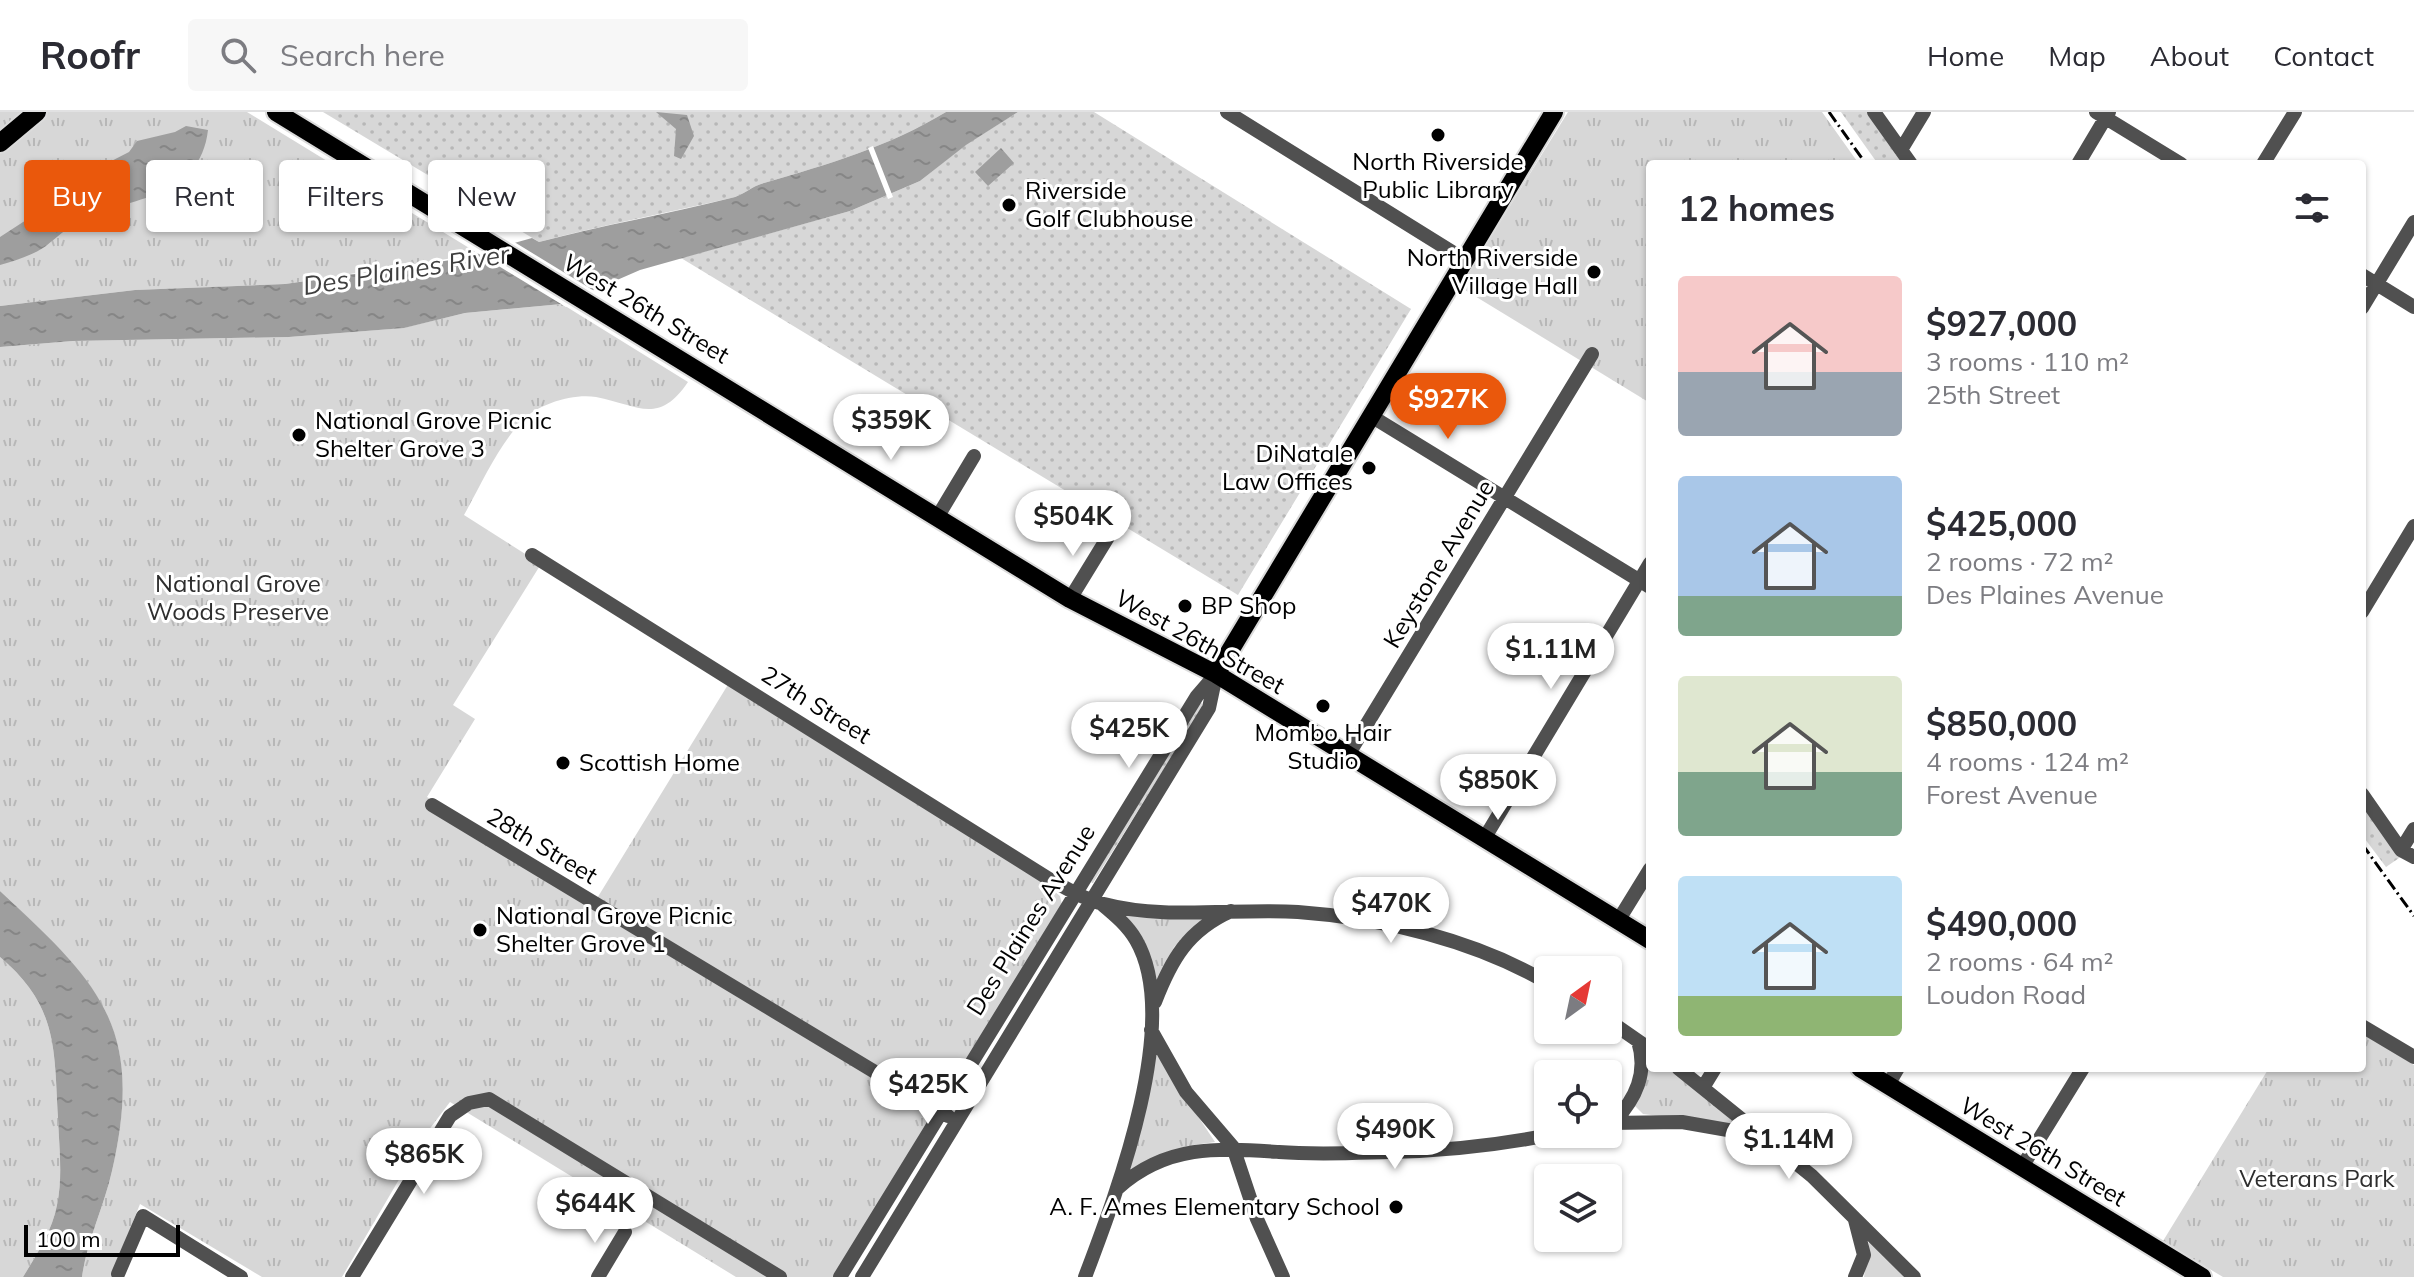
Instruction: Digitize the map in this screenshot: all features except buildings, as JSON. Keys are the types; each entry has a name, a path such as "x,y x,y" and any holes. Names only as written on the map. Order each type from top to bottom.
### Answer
{"main road":[{"path":"0,143 37,112"},
{"name":"West 26th Street","path":"276,112 1070,599 1216,674 1646,938"},
{"name":"Des Plaines Avenue","path":"1216,674 1554,112"},
{"name":"West 26th Street","path":"1867,1072 2202,1277"}],"street":[{"path":"1227,112 1465,260"},
{"path":"1874,112 1908,160"},
{"path":"1901,150 1924,112"},
{"path":"2265,160 2295,112"},
{"path":"2080,160 2104,114 2175,160"},
{"path":"2366,301 2414,222"},
{"path":"2366,278 2414,307"},
{"name":"Keystone Avenue","path":"1348,755 1592,354"},
{"path":"1371,416 1645,584 1484,839"},
{"path":"938,516 974,456"},
{"path":"2366,605 2414,526"},
{"path":"1070,599 1108,537"},
{"name":"27th Street","path":"532,555 1049,879 1097,902"},
{"name":"Des Plaines Avenue","path":"840,1277 1197,696 1216,674"},
{"name":"Des Plaines Avenue","path":"862,1277 1097,902 1209,708 1216,674"},
{"path":"2366,799 2408,854"},
{"name":"28th Street","path":"432,805 958,1123"},
{"path":"2408,854 2414,829"},
{"path":"1618,921 1646,876"},
{"path":"1097,902 1143,910 1300,912 1377,921 1451,942 1534,975"},
{"path":"1085,1277 1118,1188 1146,1068 1152,1011 1149,977 1137,941 1097,902"},
{"path":"1152,1011 1183,944 1207,924 1235,910"},
{"path":"2366,1028 2414,1057"},
{"path":"1151,1030 1186,1092 1233,1147 1257,1219 1283,1277"},
{"path":"1622,1030 1644,1045 1640,1082 1634,1096 1622,1110"},
{"path":"1684,1072 1766,1137 1914,1277"},
{"path":"1704,1086 1713,1072"},
{"path":"1888,1085 1896,1072"},
{"path":"2022,1167 2081,1072"},
{"path":"352,1277 450,1116 469,1103 489,1099 780,1277"},
{"path":"1622,1122 1682,1122 1766,1137"},
{"path":"1118,1188 1133,1175 1169,1156 1233,1147 1281,1153 1390,1152 1506,1144 1534,1138"},
{"path":"118,1274 143,1216 241,1277"},
{"path":"1855,1220 1864,1255 1855,1277"},
{"path":"598,1277 625,1232"}],"green space":[{"path":"0,112 247,112 325,160 279,160 279,232 412,232 412,213 428,223 428,232 443,232 479,254 285,284 135,290 0,306"},
{"path":"323,112 946,112 880,145 760,184 735,197 539,242 522,232 545,232 545,160 428,160 428,175 412,166 412,160 403,160"},
{"path":"1018,112 1094,112 1411,309 1238,595 681,258 850,211 920,181 965,145"},
{"path":"1568,112 1822,112 1856,160 1646,160 1646,401 1460,287"},
{"path":"1841,112 1867,112 1901,160 1875,160"},
{"name":"National Grove Woods Preserve","path":"562,304 688,382 677,396 657,408 646,409 587,396 546,405 522,421 498,454 464,515 541,564 453,705 475,719 427,797 596,900 729,683 1032,873 1060,896 1062,905 834,1277 736,1277 450,1102 425,1135 342,1277 262,1277 140,1204 111,1277 82,1277 112,1171 121,1121 122,1079 117,1043 106,1012 88,983 64,954 0,891 0,347 73,341 289,337 403,328 465,313"},
{"path":"1200,700 1203,706 1091,882"},
{"path":"2366,810 2402,856 2386,867 2366,840"},
{"path":"1126,915 1212,915 1174,947 1157,983"},
{"path":"0,957 19,975 43,1011 55,1070 59,1194 48,1233 23,1277 0,1277"},
{"name":"Veterans Park","path":"2366,1035 2414,1065 2414,1277 2223,1277 2163,1241 2267,1072 2366,1072"},
{"path":"1156,1053 1215,1142 1194,1145 1130,1169"},
{"path":"1646,1059 1646,1072 1675,1072 1739,1126 1643,1114 1635,1106"},
{"path":"1869,1240 1907,1277 1864,1277"}],"water":[{"path":"656,112 687,115 694,136 681,159 674,156 676,129"},
{"name":"Des Plaines River","path":"946,112 1018,112 966,145 920,181 850,211 640,270 562,304 465,313 404,328 289,337 73,341 0,347 0,306 135,290 285,284 458,259 532,238 539,242 735,197 760,184 880,145"},
{"path":"186,126 208,130 198,160 146,160 146,198 130,203 130,160 113,160 129,152 137,141 175,132"},
{"path":"1001,148 1014,163 988,186 975,172"},
{"path":"24,221 24,232 63,232 41,249 0,265 0,237"},
{"path":"0,891 88,982 106,1012 117,1044 122,1080 121,1121 112,1171 82,1277 23,1277 48,1233 59,1194 55,1070 43,1011 19,975 0,957"}],"pier":[{"path":"873,146 893,197 888,199 868,148"},
{"path":"511,240 596,292 566,307 474,251"}],"railway":[{"path":"1829,112 1863,160"},
{"path":"2366,850 2414,916"}],"place":[{"name":"North Riverside Public Library","path":"1438,135"},
{"name":"Riverside Golf Clubhouse","path":"1009,205"},
{"name":"North Riverside Village Hall","path":"1594,272"},
{"name":"National Grove Picnic Shelter Grove 3","path":"299,435"},
{"name":"DiNatale Law Offices","path":"1369,468"},
{"name":"BP Shop","path":"1185,606"},
{"name":"Mombo Hair Studio","path":"1323,706"},
{"name":"Scottish Home","path":"563,763"},
{"name":"National Grove Picnic Shelter Grove 1","path":"480,930"},
{"name":"A. F. Ames Elementary School","path":"1396,1207"}]}
